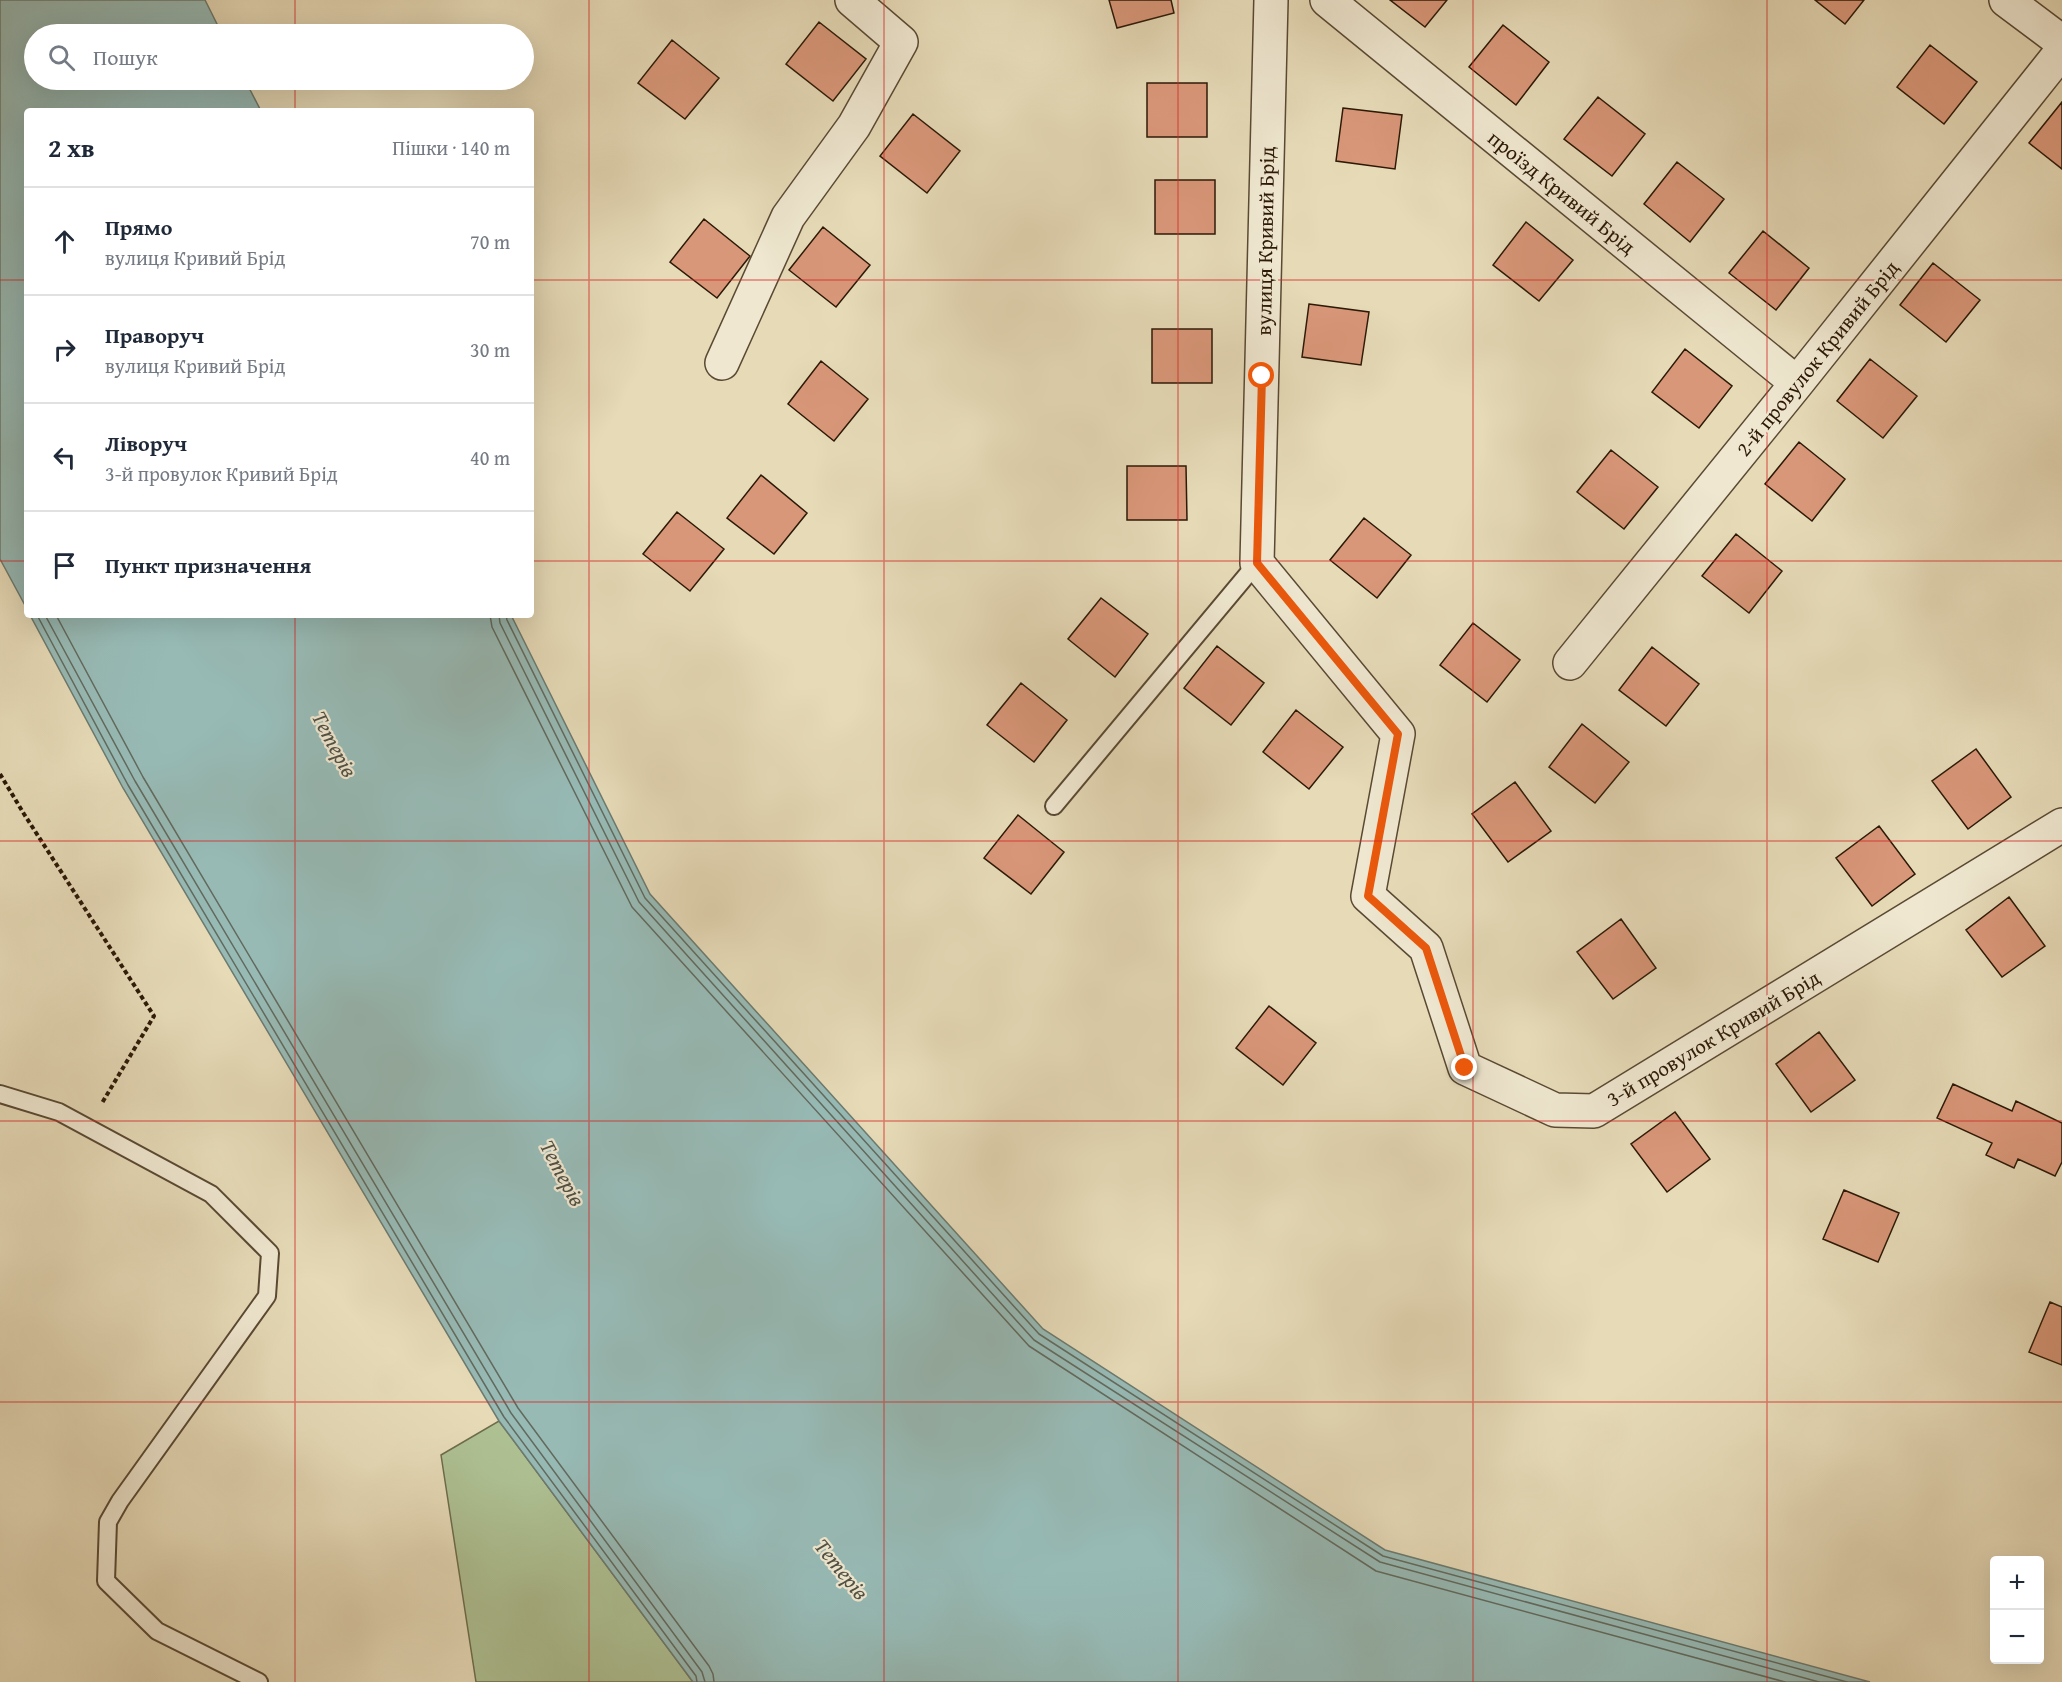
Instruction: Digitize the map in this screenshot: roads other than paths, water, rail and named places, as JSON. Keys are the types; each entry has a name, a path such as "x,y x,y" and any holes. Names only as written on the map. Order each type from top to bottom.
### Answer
{"street":[{"path":"722,363 788,217 854,126 901,42 852,0"},
{"name":"вулиця Кривий Брід","path":"1257,563 1271,0"},
{"name":"проїзд Кривий Брід","path":"1327,0 1797,383"},
{"path":"2006,0 2062,42"},
{"name":"2-й провулок Кривий Брід","path":"1570,663 2062,51"},
{"name":"3-й провулок Кривий Брід","path":"1257,563 1398,734 1368,896 1426,948 1465,1068 1555,1110 1594,1111 2062,825"}],"lane":[{"path":"1054,806 1257,563"},
{"path":"0,1094 59,1112 211,1194 270,1253 267,1296 120,1500 108,1522 106,1581 157,1630 259,1682"}],"water":[{"path":"0,0 205,0 217,24 24,24 24,90 250,90 259,108 24,108 24,603 0,559"},
{"name":"Тетерів","path":"32,618 512,618 650,894 1043,1329 1385,1550 1870,1682 693,1682 499,1421 123,788"}]}
